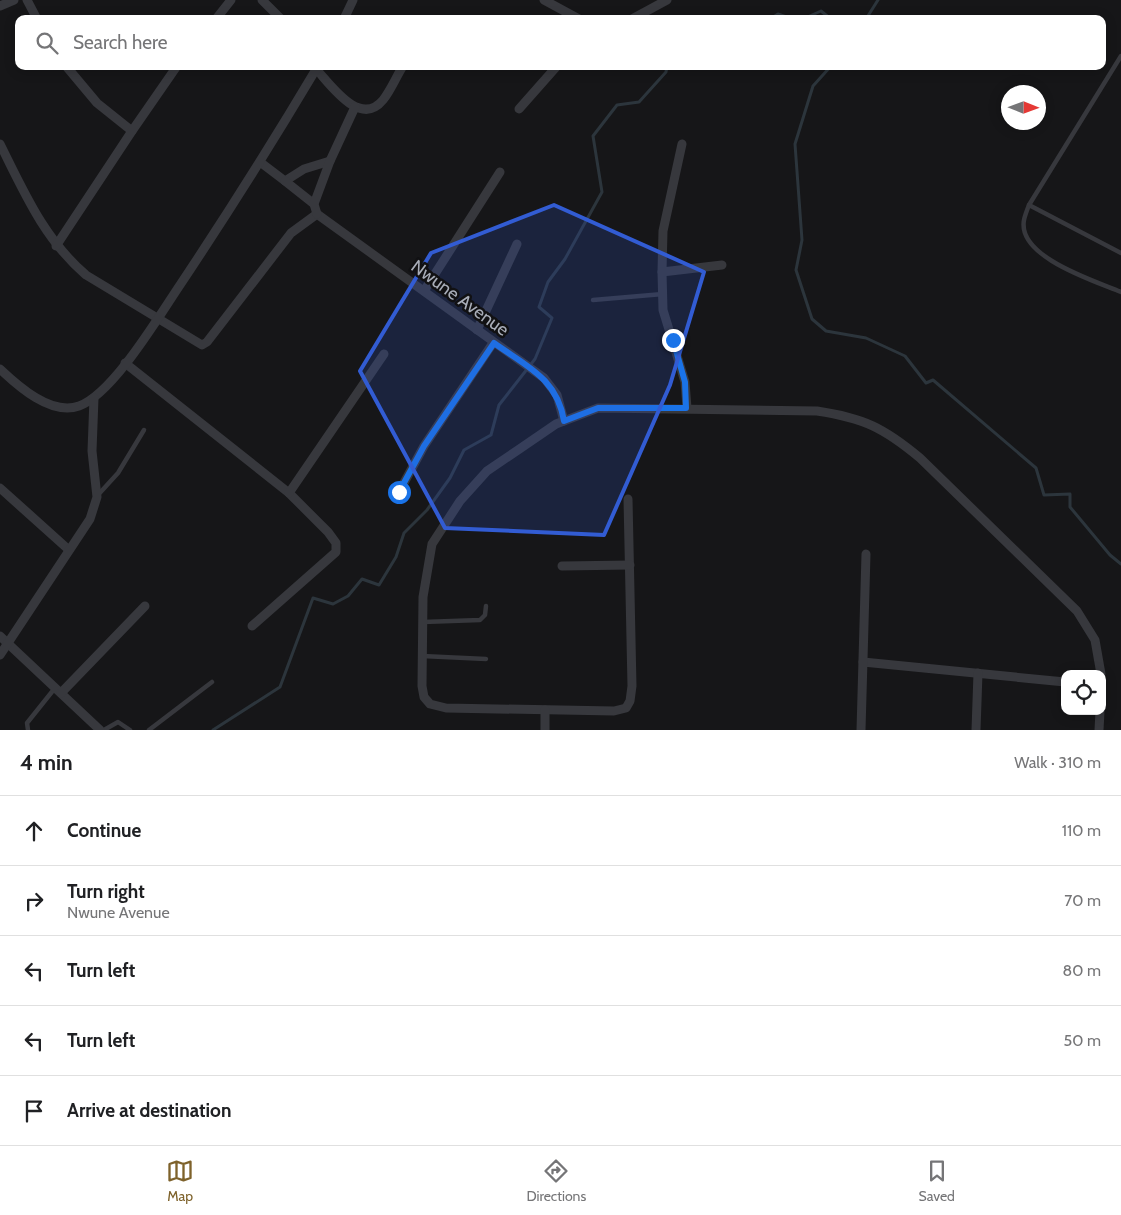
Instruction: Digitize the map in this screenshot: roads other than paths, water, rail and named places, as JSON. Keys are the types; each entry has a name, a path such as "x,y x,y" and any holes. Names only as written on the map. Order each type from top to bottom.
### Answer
{"street":[{"path":"0,6 14,0"},
{"path":"27,0 34,15"},
{"path":"219,15 231,0"},
{"path":"262,0 278,15"},
{"path":"346,15 354,0"},
{"path":"544,0 572,15"},
{"path":"640,15 668,0"},
{"path":"69,70 97,104 132,131"},
{"path":"56,246 132,131 175,70"},
{"path":"0,369 29,393 57,406 78,406 94,398 125,363 158,317 260,162 316,70"},
{"path":"319,70 349,104 355,107 375,106 382,100 401,70"},
{"path":"518,110 553,70"},
{"path":"314,204 330,160 355,107"},
{"path":"0,144 35,216 56,246 86,275 202,345 207,342 291,233 317,214 314,204 260,162"},
{"path":"682,144 663,231 662,294 663,310 685,382 686,408"},
{"path":"286,181 304,169 330,160"},
{"path":"424,291 500,172"},
{"name":"Nwune Avenue","path":"317,214 544,378 557,396 564,421"},
{"path":"477,330 517,244"},
{"path":"662,272 722,265"},
{"path":"399,492 424,446 494,343"},
{"path":"289,493 384,354"},
{"path":"125,363 289,493 328,532 336,543 336,552 252,626"},
{"path":"0,655 90,519 97,497 92,451 94,398"},
{"path":"628,499 632,686 630,701 626,708 614,711 465,710 437,707 424,697 422,656 427,566 432,544 442,525 487,472 564,421 598,408 817,411 841,414 868,422 892,435 920,458 1077,611 1095,640 1099,670"},
{"path":"0,488 69,550"},
{"path":"861,730 866,554"},
{"path":"562,566 630,565"},
{"path":"58,691 145,606"},
{"path":"0,636 100,730"},
{"path":"863,662 1061,682"},
{"path":"976,730 978,673"},
{"path":"545,710 545,730"},
{"path":"1099,730 1100,715"}],"lane":[{"path":"1121,56 1029,205 1023,221 1027,236 1038,252 1050,261 1121,292"},
{"path":"1029,205 1121,253"},
{"path":"593,300 662,294"},
{"path":"97,497 118,473 144,430"},
{"path":"423,622 480,620 485,614 486,606"},
{"path":"422,656 486,658"},
{"path":"149,730 212,682"},
{"path":"28,730 27,723 58,691"},
{"path":"104,730 118,722 130,730"}],"waterway":[{"path":"869,15 878,0"},
{"path":"812,15 821,11 826,15"},
{"path":"776,15 781,15"},
{"path":"213,730 280,687 313,598 333,604 348,596 362,579 379,585 396,557 404,533 427,510 450,478 464,450 491,435 499,405 535,359 552,318 539,307 548,282 565,259 602,192 593,136 617,105 639,102 666,70"},
{"path":"827,70 813,86 795,144 802,240 796,270 812,319 826,331 866,338 905,356 926,383 933,380 1036,468 1044,495 1070,494 1070,507 1110,555 1121,564"}]}
